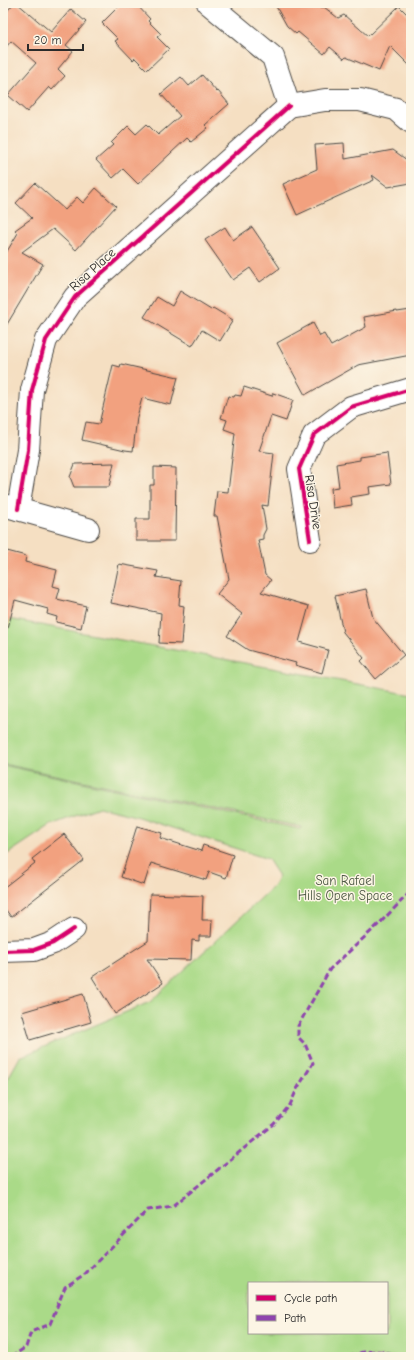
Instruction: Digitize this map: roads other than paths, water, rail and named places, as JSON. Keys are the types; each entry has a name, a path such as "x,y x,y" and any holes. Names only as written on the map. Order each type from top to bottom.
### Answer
{"street":[{"path":"208,3 273,57 289,106 325,100 360,100 396,109 411,122"},
{"name":"Risa Place","path":"11,507 28,450 32,390 46,340 74,297 289,106"},
{"name":"Risa Drive","path":"310,540 299,469 314,435 351,407 411,389"},
{"path":"11,507 88,529"},
{"path":"3,951 34,950 53,944 74,929"}],"park label":[{"name":"San Rafael Hills Open Space","path":"345,888"}]}
